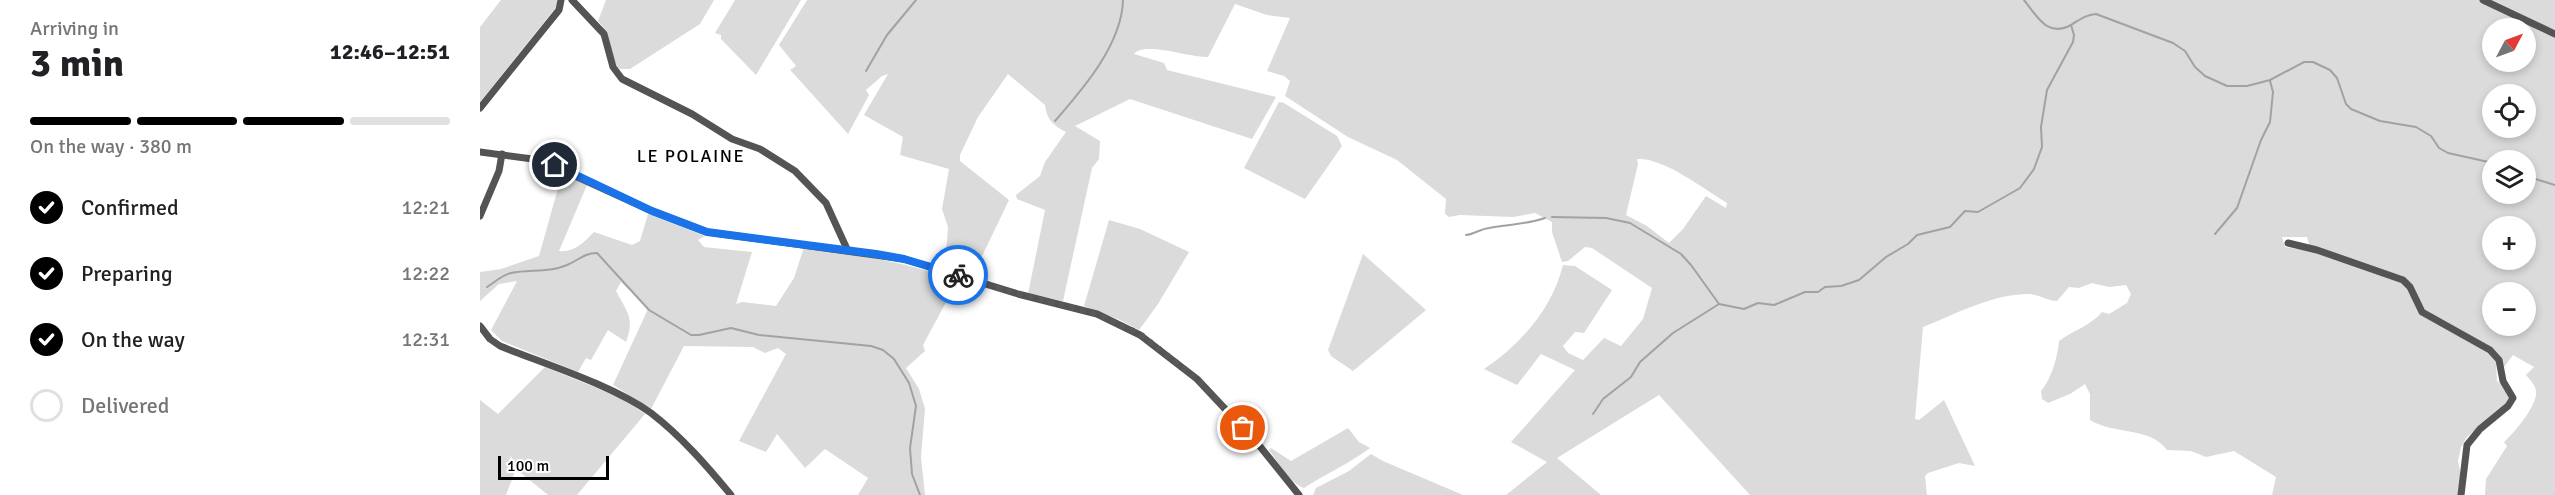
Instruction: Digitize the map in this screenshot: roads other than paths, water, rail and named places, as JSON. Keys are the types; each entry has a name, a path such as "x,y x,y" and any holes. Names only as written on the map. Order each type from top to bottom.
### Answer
{"street":[{"path":"480,108 559,10 561,0"},
{"path":"572,0 604,34 613,67 622,79 698,117 732,139 760,149 795,171 826,203 847,249"},
{"path":"2483,0 2555,34"},
{"path":"480,152 523,156 555,165 652,211 707,232 847,249 904,259 1018,294 1097,314 1140,334 1197,379 1258,444 1299,495"},
{"path":"480,216 499,171 502,154"},
{"path":"2288,243 2317,250 2403,279 2410,287 2422,312 2490,350 2499,360 2503,381 2513,398 2508,406 2480,429 2467,445 2461,495"},
{"path":"480,326 490,339 500,346 614,393 649,412 687,446 731,495"}],"waterway":[{"path":"866,71 887,35 916,0"},
{"path":"1055,121 1089,80 1108,49 1121,17 1123,0"},
{"path":"2024,0 2043,23 2055,29 2063,28 2086,16 2096,14 2173,43 2185,51 2195,67 2205,76 2227,86 2247,86 2270,80 2304,62 2313,62 2330,70 2337,78 2346,104 2351,109 2380,121 2416,127 2431,136 2439,148 2448,153 2482,161"},
{"path":"1593,414 1603,399 1631,377 1640,362 1673,333 1719,304 1744,309 1758,303 1774,305 1805,292 1818,292 1825,287 1841,286 1859,280 1917,235 1950,227 1965,211 1978,212 2020,188 2034,169 2042,147 2041,127 2047,90 2073,42 2074,35 2071,25"},
{"path":"2215,234 2237,208 2261,140 2270,122 2273,92 2270,81"},
{"path":"2536,179 2555,185"},
{"path":"1552,217 1606,218 1630,223 1681,254 1719,304"},
{"path":"1466,235 1545,218"},
{"path":"487,287 508,274 560,267 585,255 597,253 649,310 691,335 731,328 759,335 871,346 883,350 894,359 909,383 916,406 910,448 912,474 920,495"}],"district":[{"name":"LE POLAINE","path":"691,156"}]}
